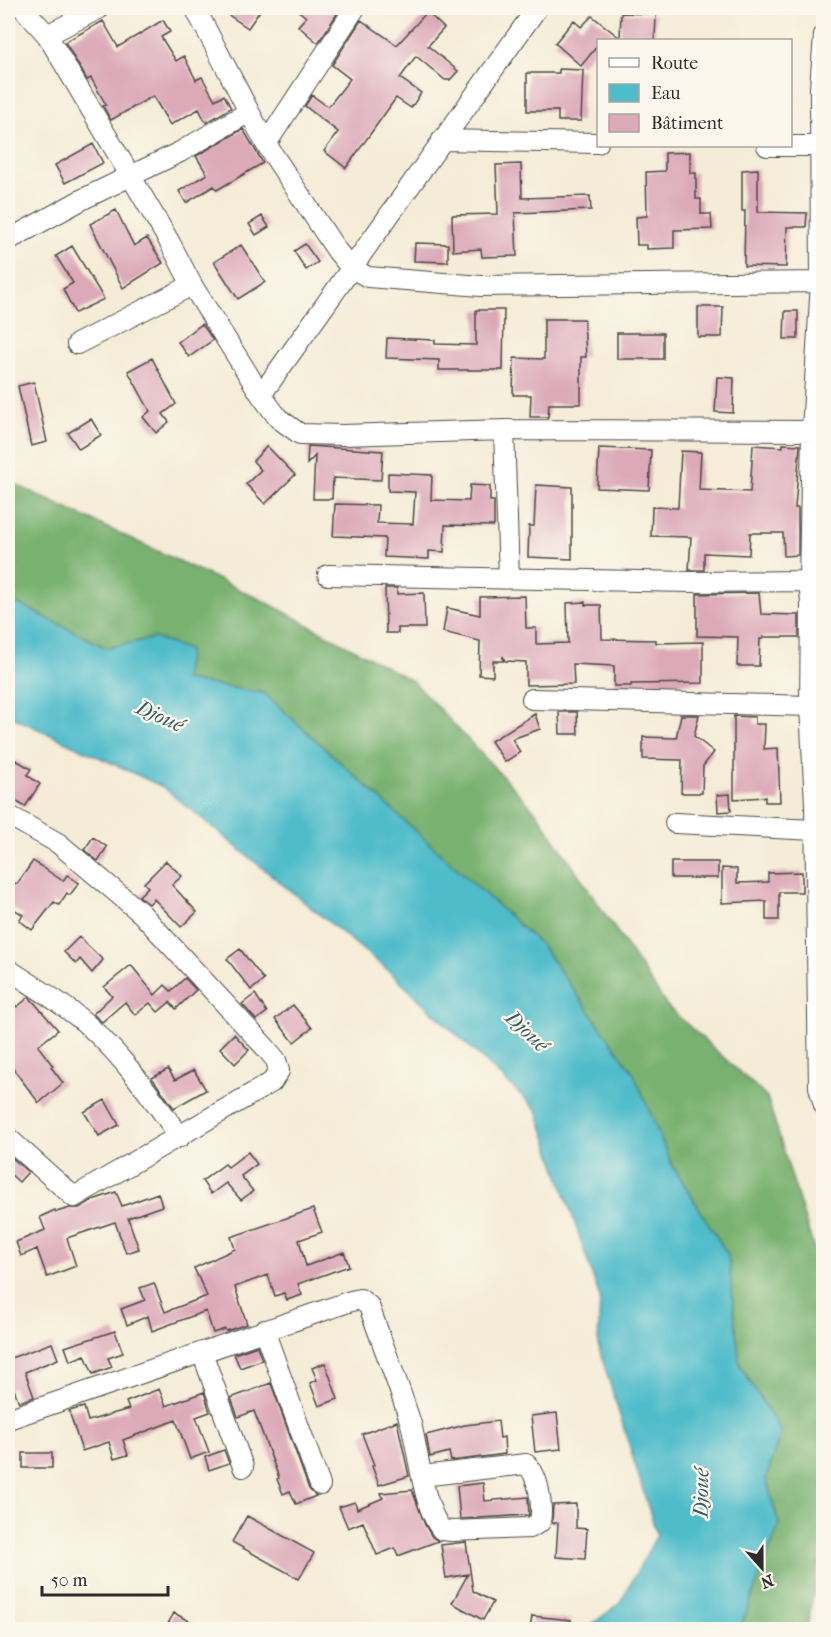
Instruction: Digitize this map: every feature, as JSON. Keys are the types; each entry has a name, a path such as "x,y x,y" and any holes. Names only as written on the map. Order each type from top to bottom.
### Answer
{"street":[{"path":"23,8 47,35 192,285 261,395 278,418 300,434 343,435 504,430 818,430"},
{"path":"47,35 100,8"},
{"path":"195,8 266,144 337,251 351,268 368,277 481,286 820,282"},
{"path":"266,144 356,8"},
{"path":"261,395 531,10"},
{"path":"822,1093 814,830 819,804 810,706 817,602 809,581 818,430 822,215 820,88 824,35"},
{"path":"10,239 180,152 249,112"},
{"path":"442,140 597,143"},
{"path":"792,146 821,146"},
{"path":"77,344 192,285"},
{"path":"504,430 509,578"},
{"path":"328,575 690,582 809,581"},
{"path":"532,699 810,706"},
{"path":"8,814 58,843 141,913 276,1060 279,1071 272,1082 74,1197 8,1138"},
{"path":"675,823 814,830"},
{"path":"8,969 52,998 91,1028 137,1077 180,1137"},
{"path":"8,1419 360,1299 369,1306 411,1424 423,1476 436,1524 442,1530 530,1528 540,1522 542,1512 536,1480 531,1468 526,1464 423,1476"},
{"path":"264,1330 320,1485"},
{"path":"202,1352 243,1467"}],"green space":[{"path":"8,481 266,602 413,681 537,813 667,1006 767,1097 823,1278 823,1537 807,1629 740,1629 779,1525 766,1478 781,1431 740,1366 728,1255 672,1165 633,1072 542,946 264,693 184,680 189,650 155,638 106,648 11,600 8,591"}],"water":[{"name":"Djoué","path":"8,591 11,600 106,648 155,638 189,650 184,680 264,693 542,946 633,1072 672,1165 728,1255 740,1366 781,1431 766,1478 779,1525 740,1629 586,1629 620,1603 657,1535 598,1345 600,1298 537,1110 390,972 163,787 8,715"}],"building":[{"path":"218,8 262,8 248,28"},
{"path":"295,8 341,8 318,43 298,26 306,17"},
{"path":"427,12 444,28 428,46 458,71 450,80 445,80 416,56 400,78 421,93 411,108 396,98 346,168 324,151 338,132 305,106 312,95 328,107 350,79 332,65 361,20 397,45"},
{"path":"621,13 656,14 655,39 597,39 597,46 581,66 555,43 574,20 581,27 592,16 620,38"},
{"path":"163,20 170,32 161,37 176,61 184,56 196,80 202,77 215,100 224,95 231,108 206,123 199,109 170,125 153,96 111,120 103,106 106,105 91,78 87,80 65,42 103,21 118,47"},
{"path":"559,69 583,70 581,121 558,121 558,111 527,111 527,73 559,73"},
{"path":"243,129 263,163 217,190 214,186 186,203 179,191 207,174 196,156"},
{"path":"93,144 103,163 65,183 55,165"},
{"path":"690,152 690,173 696,173 696,199 701,199 701,214 711,214 712,229 674,230 674,248 647,249 647,245 637,245 636,217 647,216 646,172 665,171 665,153"},
{"path":"521,164 522,198 590,196 591,210 515,213 517,256 482,257 481,249 453,251 452,215 498,214 496,165"},
{"path":"758,169 758,212 807,213 806,227 787,227 786,267 744,266 745,211 742,211 742,170"},
{"path":"116,210 134,246 147,238 163,263 123,288 90,224"},
{"path":"262,216 269,227 256,235 249,224"},
{"path":"415,243 448,244 448,262 414,261"},
{"path":"305,244 318,262 306,270 294,251"},
{"path":"241,245 265,282 238,299 214,262"},
{"path":"72,246 104,299 75,313 63,289 73,283 56,256"},
{"path":"698,307 723,307 722,337 698,337"},
{"path":"476,310 504,310 503,370 439,370 439,360 386,358 387,338 435,340 435,344 476,345"},
{"path":"785,311 798,311 798,339 784,339"},
{"path":"544,319 584,319 586,357 581,357 581,404 549,404 548,417 530,417 531,395 513,395 514,358 544,359"},
{"path":"202,324 213,340 189,357 178,342"},
{"path":"617,333 663,333 663,359 617,359"},
{"path":"152,358 176,404 163,414 169,422 156,433 143,417 150,411 128,371"},
{"path":"717,377 734,378 733,413 715,412"},
{"path":"34,382 47,442 31,446 18,386"},
{"path":"91,419 101,435 79,449 68,433"},
{"path":"783,444 800,445 795,508 798,508 798,555 784,556 783,533 750,533 749,555 704,553 704,570 689,570 691,537 651,536 652,507 678,508 681,451 701,452 699,490 750,492 753,445 783,447"},
{"path":"267,446 295,475 265,504 246,484 261,470 253,461"},
{"path":"308,446 383,451 381,480 333,478 332,499 313,499 315,456 307,464"},
{"path":"599,448 651,450 649,490 597,488"},
{"path":"388,473 432,475 431,500 469,501 470,485 490,486 490,501 494,501 494,526 445,525 444,552 429,551 429,559 384,557 385,538 333,536 335,504 378,505 377,523 413,524 415,492 388,491"},
{"path":"536,485 572,487 572,559 528,557 529,526 534,526"},
{"path":"385,588 397,588 397,594 424,593 425,628 398,628 398,633 386,633"},
{"path":"759,593 761,614 799,615 799,637 763,637 760,639 759,666 737,666 738,637 697,636 697,594"},
{"path":"525,596 526,628 536,628 536,644 568,643 567,603 585,602 585,605 601,605 602,639 656,640 656,643 703,642 703,683 614,686 614,666 573,664 574,684 526,685 526,662 505,661 503,656 503,661 493,661 493,676 479,675 480,641 443,632 447,608 480,615 480,597"},
{"path":"559,712 577,712 578,734 560,734"},
{"path":"535,714 540,729 512,739 520,752 505,762 491,741"},
{"path":"681,715 699,715 694,736 714,752 703,766 702,793 681,793 682,760 643,759 643,737 676,738"},
{"path":"734,716 755,717 755,724 765,724 764,749 778,748 780,802 765,802 765,797 734,799"},
{"path":"16,760 31,769 27,775 40,784 25,807 8,796 8,773"},
{"path":"730,794 731,811 718,812 717,795"},
{"path":"93,837 107,847 98,861 84,850"},
{"path":"33,861 63,881 67,875 79,883 70,895 67,893 59,905 54,902 32,930 19,920 23,915 8,905 8,893"},
{"path":"166,861 182,876 172,885 197,912 181,927 154,899 149,904 139,896 148,887 144,883"},
{"path":"671,862 718,862 718,878 671,878"},
{"path":"722,868 737,869 737,883 768,882 768,873 802,872 802,892 779,892 779,920 766,920 766,901 722,903"},
{"path":"79,937 103,960 92,973 80,959 76,964 64,952"},
{"path":"240,949 264,980 251,990 227,959"},
{"path":"131,965 155,995 165,985 171,991 185,978 196,990 176,1009 170,1002 158,1012 150,1003 135,1015 125,1002 102,1022 93,1014 112,996 104,987"},
{"path":"255,994 267,1012 256,1020 242,1004"},
{"path":"8,997 17,1007 29,997 58,1030 38,1046 63,1083 39,1103 8,1062"},
{"path":"293,1005 312,1028 294,1042 275,1019"},
{"path":"234,1034 249,1050 235,1064 220,1048"},
{"path":"168,1069 175,1080 194,1070 206,1090 174,1108 152,1078"},
{"path":"105,1100 119,1125 99,1136 84,1112"},
{"path":"248,1152 257,1164 241,1176 253,1191 241,1200 226,1183 211,1194 202,1181 225,1164 228,1167"},
{"path":"8,1154 28,1172 19,1182 8,1172"},
{"path":"116,1192 122,1206 158,1193 162,1206 128,1218 139,1249 126,1253 115,1222 67,1238 76,1266 47,1277 37,1249 21,1256 16,1242 45,1230 40,1217 55,1210 56,1212 79,1208"},
{"path":"313,1209 322,1232 299,1240 306,1266 344,1252 349,1266 298,1284 302,1295 287,1300 284,1293 275,1296 268,1275 235,1287 247,1324 226,1331 225,1329 213,1333 206,1311 152,1331 148,1316 127,1325 121,1309 145,1300 140,1288 154,1283 165,1312 207,1296 194,1268 235,1249 231,1237"},
{"path":"115,1331 123,1353 108,1358 112,1367 93,1374 85,1355 70,1361 65,1347"},
{"path":"52,1343 58,1359 25,1372 34,1397 19,1402 13,1387 8,1389 8,1359"},
{"path":"257,1346 262,1360 240,1368 234,1354"},
{"path":"325,1363 338,1399 319,1406 310,1383 317,1380 312,1368"},
{"path":"271,1383 309,1489 316,1496 296,1504 290,1491 283,1494 254,1411 238,1417 231,1398"},
{"path":"159,1389 166,1406 204,1392 210,1412 196,1417 209,1452 190,1459 176,1420 123,1440 128,1455 114,1459 109,1442 82,1451 69,1411 84,1407 88,1421 129,1409 126,1402"},
{"path":"557,1413 561,1449 535,1452 531,1416"},
{"path":"397,1421 409,1476 379,1485 362,1434"},
{"path":"498,1421 500,1438 504,1437 505,1454 451,1461 449,1452 430,1457 426,1435 465,1425"},
{"path":"224,1450 229,1463 209,1470 205,1457"},
{"path":"23,1453 52,1453 52,1468 23,1468"},
{"path":"483,1483 485,1501 528,1497 529,1515 460,1519 457,1486"},
{"path":"412,1490 425,1525 432,1537 438,1541 398,1556 395,1548 377,1555 363,1522 348,1528 339,1507 355,1502 357,1509 383,1498 381,1493"},
{"path":"576,1504 576,1528 587,1529 585,1559 556,1557 558,1523 552,1523 553,1505"},
{"path":"247,1516 314,1553 299,1579 232,1542"},
{"path":"466,1542 473,1591 493,1602 483,1620 452,1603 468,1574 446,1578 441,1545"},
{"path":"174,1613 204,1629 165,1629"},
{"path":"532,1616 571,1620 571,1629 530,1629"}]}
